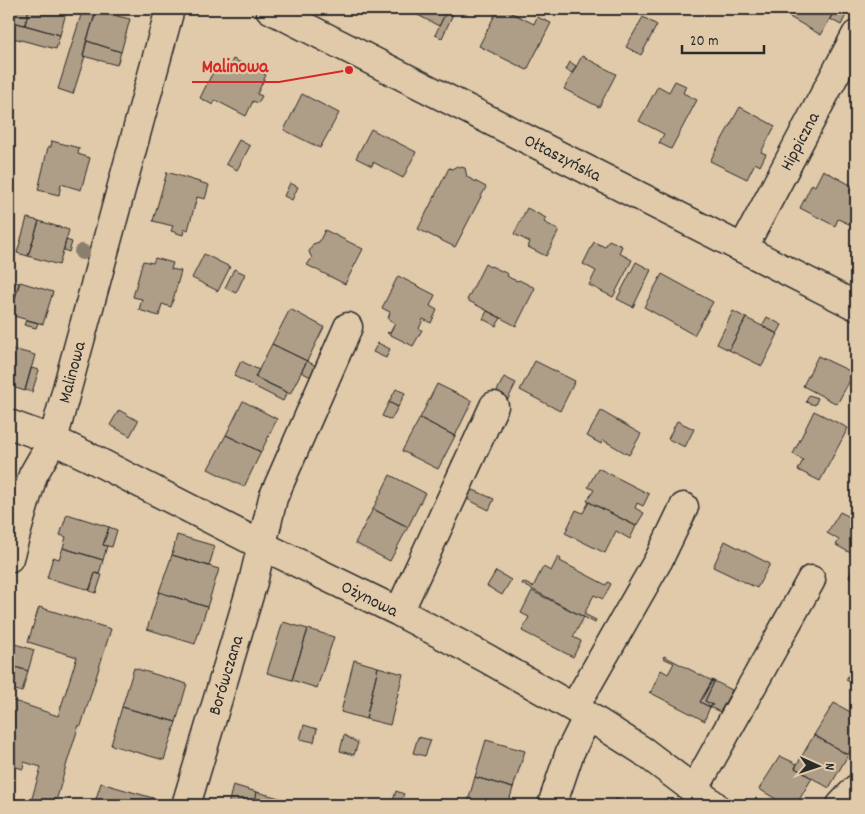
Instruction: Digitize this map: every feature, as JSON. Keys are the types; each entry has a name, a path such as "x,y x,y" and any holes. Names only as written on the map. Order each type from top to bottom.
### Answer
{"street":[{"name":"Malinowa","path":"9,558 32,475 53,440 170,9"},
{"name":"Ołtaszyńska","path":"270,9 856,306"},
{"name":"Hippiczna","path":"742,248 856,35"},
{"name":"Borówczana","path":"186,805 253,582 273,498 348,328"},
{"path":"399,612 494,406"},
{"name":"Ożynowa","path":"9,424 53,440 99,461 261,545 399,612 486,658 581,712 643,751 704,798"},
{"path":"552,805 581,712 684,507"},
{"path":"704,798 811,580"},
{"path":"841,805 856,788"}],"building":[{"path":"9,9 29,9 25,25 9,21"},
{"path":"29,9 67,9 60,35 25,25"},
{"path":"112,9 119,11 117,16 130,19 121,52 87,41 96,10 111,14"},
{"path":"411,9 448,9 439,26 410,11"},
{"path":"498,9 504,9 534,24 537,17 551,23 527,70 479,46"},
{"path":"790,9 835,9 821,35 786,15"},
{"path":"836,9 849,9 841,25 830,19"},
{"path":"447,10 453,14 442,38 435,35"},
{"path":"82,12 95,16 86,42 83,56 85,56 73,94 58,89"},
{"path":"643,17 657,25 641,55 626,47"},
{"path":"9,21 60,35 56,49 9,37"},
{"path":"87,41 121,52 117,65 83,56"},
{"path":"582,56 616,74 599,107 564,89"},
{"path":"233,59 266,75 257,94 262,96 258,103 253,101 246,116 215,100 213,105 200,98 217,64 228,69"},
{"path":"570,62 576,66 572,73 566,70"},
{"path":"675,81 686,86 683,93 697,100 671,149 659,143 664,134 639,121 658,86 669,92"},
{"path":"302,94 339,113 320,148 284,130"},
{"path":"740,107 775,126 761,152 766,154 760,166 755,163 747,179 710,161"},
{"path":"371,129 416,152 403,178 373,162 372,166 356,158"},
{"path":"239,140 250,146 237,170 226,164"},
{"path":"52,141 79,148 78,154 90,158 81,190 61,184 59,195 38,190 48,147 51,147"},
{"path":"457,166 465,168 467,177 486,187 455,247 418,229 449,168 452,169"},
{"path":"823,170 856,188 856,210 849,224 838,219 835,226 800,208 812,184 815,186"},
{"path":"167,172 209,185 205,199 197,197 188,230 184,229 183,235 171,231 173,226 153,221"},
{"path":"290,183 298,187 292,200 284,196"},
{"path":"527,208 546,218 544,222 559,230 546,256 528,247 530,242 514,234"},
{"path":"27,218 39,221 28,256 17,253"},
{"path":"39,221 69,230 59,265 28,256"},
{"path":"325,230 363,249 345,284 307,265 312,258 309,252 313,244 319,242"},
{"path":"66,240 72,242 69,252 64,250"},
{"path":"609,240 622,246 619,253 632,260 613,297 589,285 596,271 583,264 594,242 605,247"},
{"path":"204,254 230,267 218,291 192,278"},
{"path":"155,258 173,263 171,269 181,271 171,307 162,304 159,316 139,310 142,299 133,297 143,261 153,263"},
{"path":"636,262 651,270 633,307 617,299"},
{"path":"485,264 508,274 507,276 512,279 519,280 535,288 516,326 467,300"},
{"path":"234,269 245,274 236,293 225,288"},
{"path":"662,274 713,302 694,335 644,307"},
{"path":"398,276 435,295 430,306 437,310 431,323 423,319 419,329 422,330 413,346 387,333 390,333 395,323 388,319 390,312 382,308"},
{"path":"9,280 19,283 10,317 9,317"},
{"path":"20,282 53,292 43,324 10,315"},
{"path":"290,309 324,327 307,361 272,344"},
{"path":"487,311 501,318 496,326 483,319"},
{"path":"733,311 746,318 729,350 717,344"},
{"path":"767,317 782,325 777,334 762,326"},
{"path":"746,318 778,334 762,366 729,350"},
{"path":"26,320 38,323 36,328 24,325"},
{"path":"378,343 390,349 386,358 373,352"},
{"path":"272,344 307,361 290,394 255,377"},
{"path":"9,348 35,355 25,391 9,386"},
{"path":"818,356 854,373 837,404 803,386"},
{"path":"241,361 259,370 255,377 287,392 283,401 234,376"},
{"path":"307,361 316,366 311,377 301,372"},
{"path":"535,361 575,381 560,411 520,390"},
{"path":"31,368 39,370 32,392 25,390"},
{"path":"504,377 516,383 506,403 494,397"},
{"path":"437,384 472,401 455,436 420,418"},
{"path":"396,389 405,393 398,407 389,402"},
{"path":"809,395 818,398 815,405 806,402"},
{"path":"243,401 277,419 261,452 226,435"},
{"path":"389,402 398,407 391,420 382,416"},
{"path":"119,410 138,421 130,436 110,425"},
{"path":"601,411 641,434 629,455 603,440 601,444 587,436"},
{"path":"814,411 848,428 820,481 798,470 803,460 793,454"},
{"path":"420,418 455,436 438,469 402,451"},
{"path":"677,421 694,429 685,447 668,439"},
{"path":"226,435 261,452 244,487 208,469"},
{"path":"598,468 649,494 643,506 637,503 635,508 644,513 636,526 587,501 594,490 588,487"},
{"path":"390,475 425,493 408,527 373,509"},
{"path":"471,489 494,499 489,510 467,499"},
{"path":"589,502 636,526 630,539 616,531 605,553 565,533 576,510 583,513"},
{"path":"373,509 408,527 390,561 355,543"},
{"path":"840,512 852,518 854,513 856,514 856,556 836,545 839,540 827,533"},
{"path":"67,514 109,527 103,545 107,546 103,560 63,548 66,537 60,535"},
{"path":"109,527 117,530 112,547 103,545"},
{"path":"177,535 215,546 209,566 172,555"},
{"path":"725,541 770,564 757,588 713,567"},
{"path":"63,548 103,560 99,574 95,573 90,590 47,578 53,557 59,559"},
{"path":"172,555 219,569 207,607 159,592"},
{"path":"558,557 561,559 560,561 606,585 608,582 611,584 603,599 594,595 584,614 596,620 595,623 522,584 523,582 533,587 543,567 551,571"},
{"path":"856,565 856,580 849,577"},
{"path":"496,571 511,580 502,595 487,586"},
{"path":"95,573 102,575 96,593 89,591"},
{"path":"532,591 584,617 573,637 581,641 573,657 522,631 529,617 521,613"},
{"path":"159,592 207,607 195,644 147,629"},
{"path":"39,607 111,629 55,805 34,800 33,805 30,805 41,767 24,762 23,769 9,765 9,707 11,700 58,716 77,657 28,642"},
{"path":"283,622 308,629 292,680 267,673"},
{"path":"308,629 334,637 317,688 292,680"},
{"path":"9,642 34,650 28,671 9,665"},
{"path":"664,656 712,681 700,702 710,707 705,721 649,692 651,692 661,670 668,674 674,663 663,658"},
{"path":"354,660 378,667 366,719 341,712"},
{"path":"856,661 856,685 846,680"},
{"path":"9,665 28,671 22,692 9,688"},
{"path":"378,667 403,674 390,725 366,719"},
{"path":"134,668 187,684 176,722 122,707"},
{"path":"712,680 732,690 720,712 710,707 713,705 705,701 714,682"},
{"path":"712,681 714,682 705,701 713,705 710,707 700,702"},
{"path":"834,703 856,715 856,741 848,755 814,735"},
{"path":"122,707 176,722 164,760 111,745"},
{"path":"304,725 317,729 314,742 300,739"},
{"path":"344,735 358,743 354,755 340,751"},
{"path":"814,735 848,755 829,788 795,768"},
{"path":"418,737 431,740 425,756 413,753"},
{"path":"486,740 525,751 513,788 475,777"},
{"path":"780,756 797,764 795,768 812,778 796,805 786,805 759,789"},
{"path":"475,777 513,788 508,805 467,805"},
{"path":"101,783 153,798 151,805 94,805"},
{"path":"233,785 257,792 254,805 228,805"},
{"path":"396,791 404,794 400,803 393,801"},
{"path":"257,792 283,799 281,805 254,805"},
{"path":"615,799 634,805 613,805"},
{"path":"34,800 53,805 33,805"}],"place":[{"name":"Malinowa","path":"349,70"}]}
